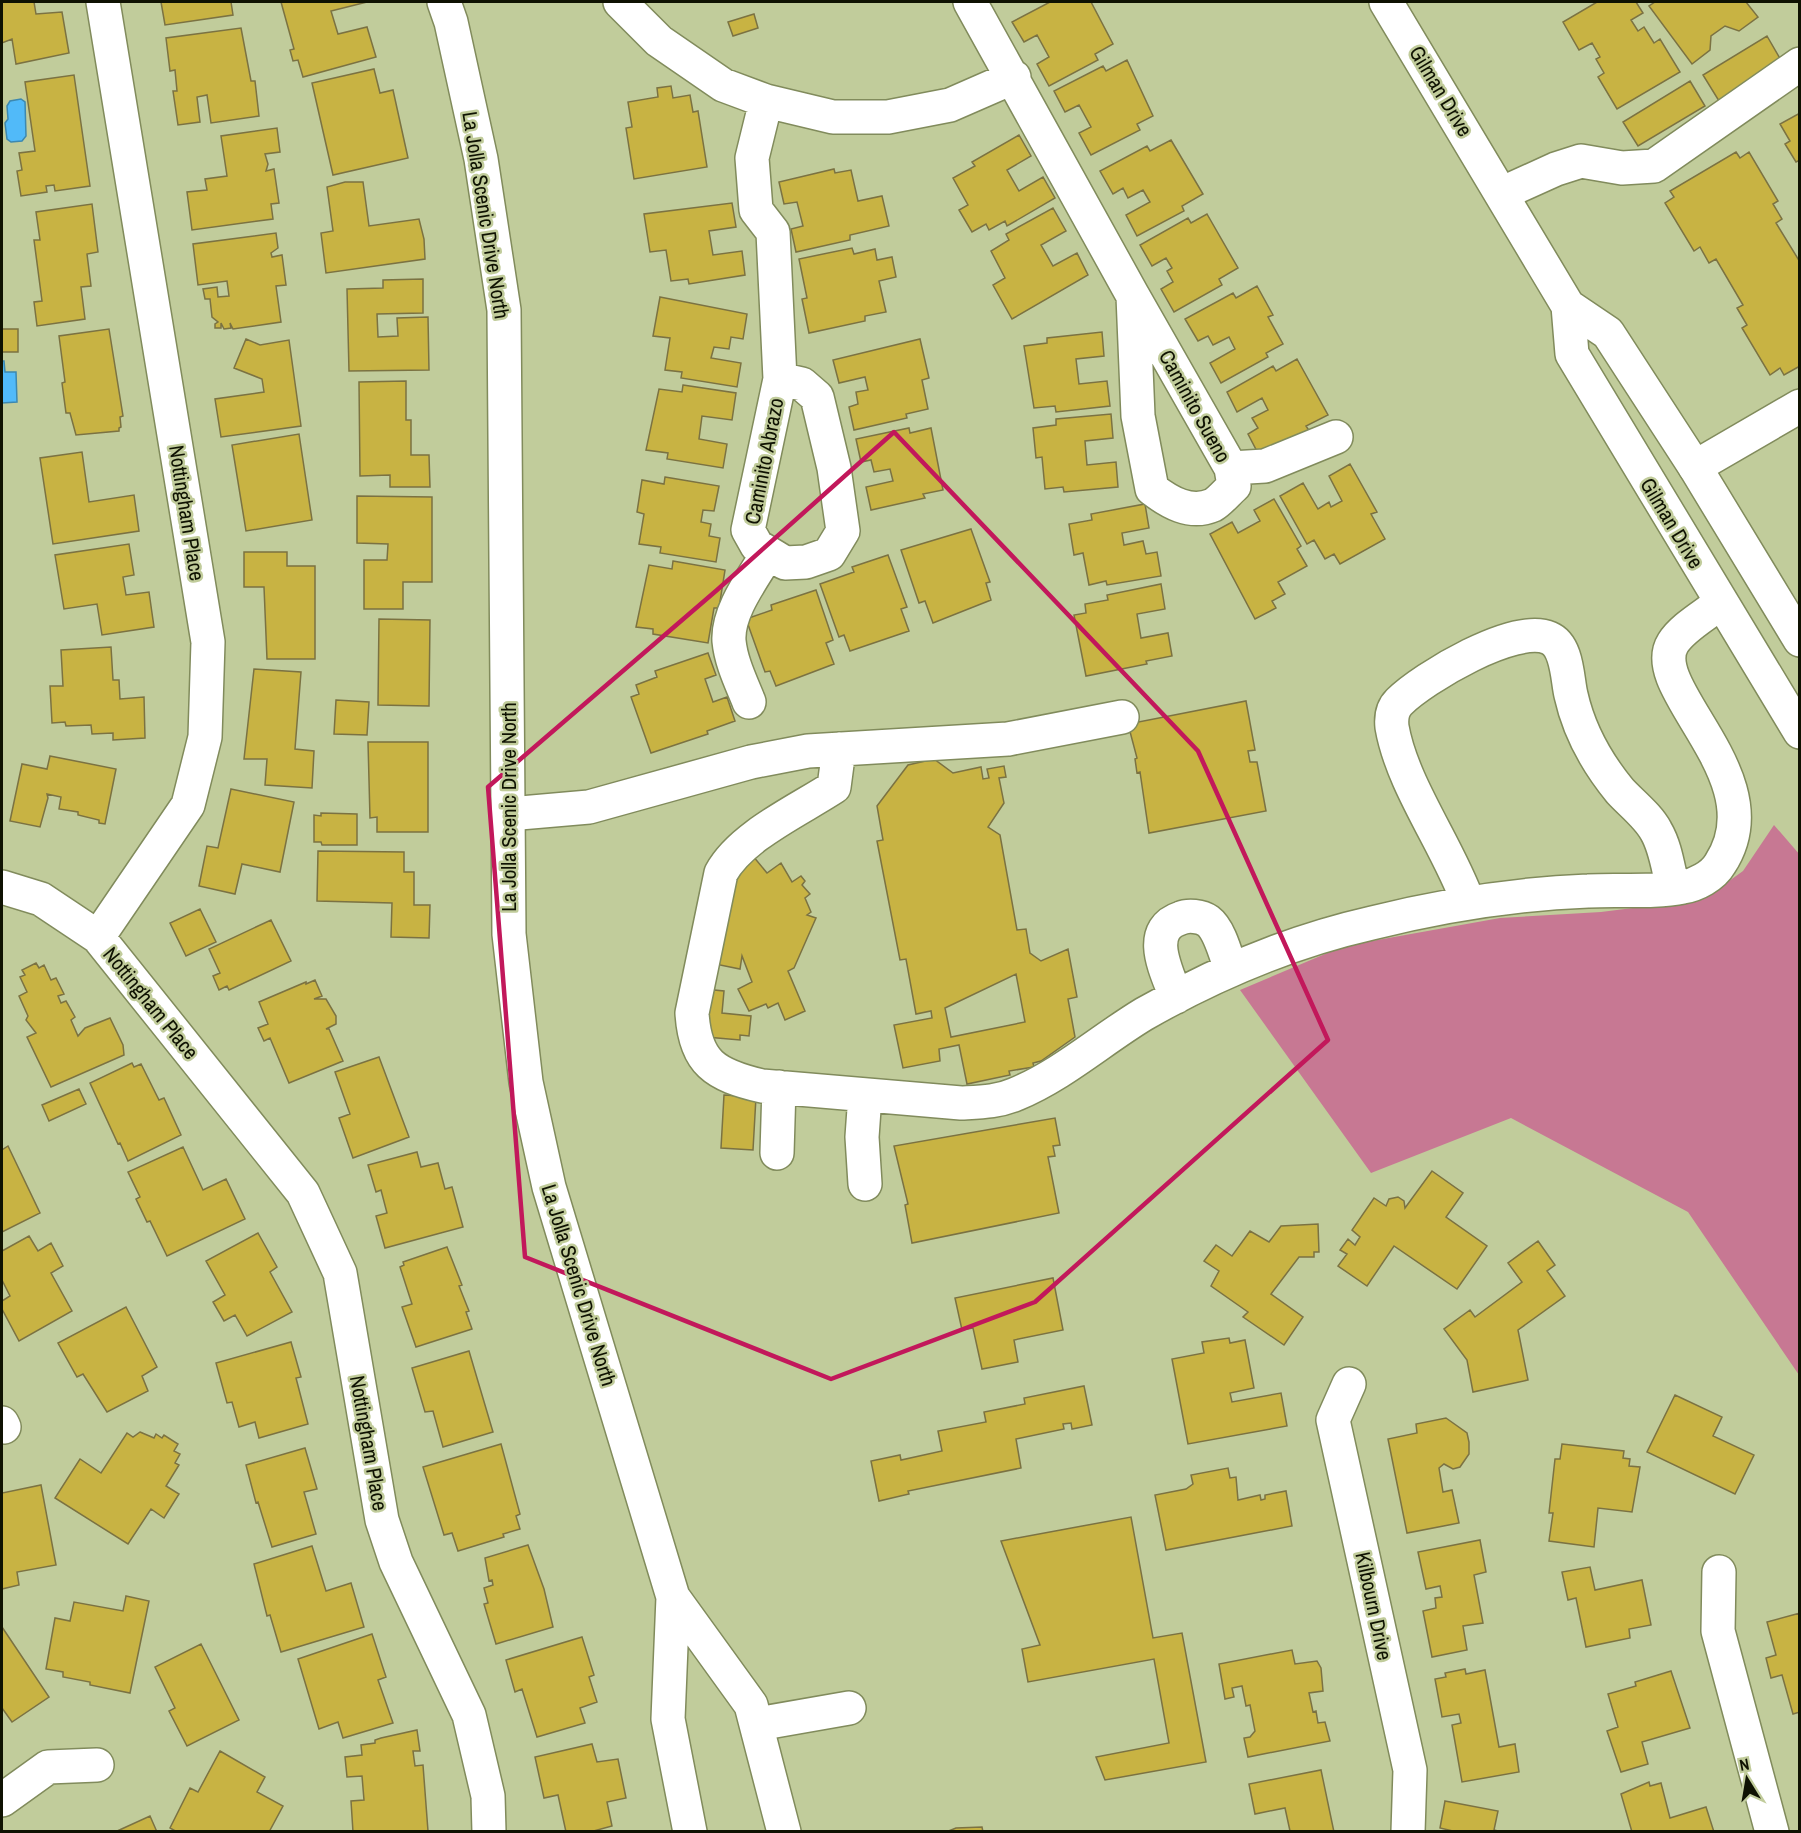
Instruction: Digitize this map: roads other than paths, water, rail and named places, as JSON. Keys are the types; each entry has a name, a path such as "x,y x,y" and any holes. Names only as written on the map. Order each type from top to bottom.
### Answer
{"street":[{"name":"Nottingham Place","path":"103,2 208,642 205,736 188,805 98,937 303,1193 340,1273 382,1520 396,1562 469,1714 488,1796 489,1832"},
{"name":"La Jolla Scenic Drive North","path":"444,2 451,22 481,159 504,310 509,934 525,1082 549,1187 674,1598 752,1705 784,1832"},
{"path":"620,2 659,41 723,85 765,101 833,117 888,117 950,105 1014,77"},
{"name":"Caminito Sueno","path":"970,2 1231,468 1234,486 1213,505 1196,508 1174,505 1152,489 1138,416 1133,296"},
{"name":"Gilman Drive","path":"1386,2 1503,193 1568,306 1572,354 1720,603 1800,732"},
{"path":"1503,193 1556,169 1581,161 1622,168 1654,166 1800,64"},
{"name":"Caminito Abrazo","path":"765,101 752,159 756,210 772,232 780,379 748,530 757,546 785,563 806,562 829,554 843,531 834,468 817,397 802,384 780,379"},
{"name":"Gilman Drive","path":"1568,306 1608,333 1695,467 1800,640"},
{"path":"1695,467 1800,406"},
{"path":"1231,468 1265,466 1336,437"},
{"path":"749,702 735,668 729,639 735,612 768,553"},
{"path":"839,749 834,787 746,843 729,858 721,873 692,1013 694,1034 700,1053 714,1069 733,1079 780,1087 961,1103 990,1102 1015,1094 1176,997 1231,970 1359,926 1468,902 1576,891 1684,887 1705,879 1719,867 1735,828 1737,809 1728,780 1674,680 1669,656 1672,644 1720,603"},
{"path":"1468,902 1458,875 1409,776 1392,727 1392,713 1398,703 1451,665 1503,641 1531,636 1550,638 1558,647 1563,657 1571,697 1595,758 1656,830 1663,845 1672,888"},
{"path":"508,814 579,810 751,762 808,751 1008,739 1122,717"},
{"path":"2,887 42,899 98,937"},
{"path":"1176,997 1160,948 1162,932 1169,923 1183,917 1196,916 1207,920 1214,929 1231,970"},
{"path":"777,1153 780,1087"},
{"path":"865,1095 862,1137 866,1184"},
{"name":"Kilbourn Drive","path":"1349,1384 1334,1420 1410,1770 1408,1832"},
{"path":"1719,1572 1718,1631 1772,1832"},
{"name":"La Jolla Scenic Drive North","path":"674,1598 668,1719 690,1832"},
{"path":"757,1725 849,1708"},
{"path":"2,1800 48,1767 97,1765"}],"water":[{"path":"21,99 25,102 26,136 22,141 11,142 7,139 5,123 8,119 7,106 10,101"},
{"path":"2,361 4,361 5,372 16,372 17,402 2,403"}]}
